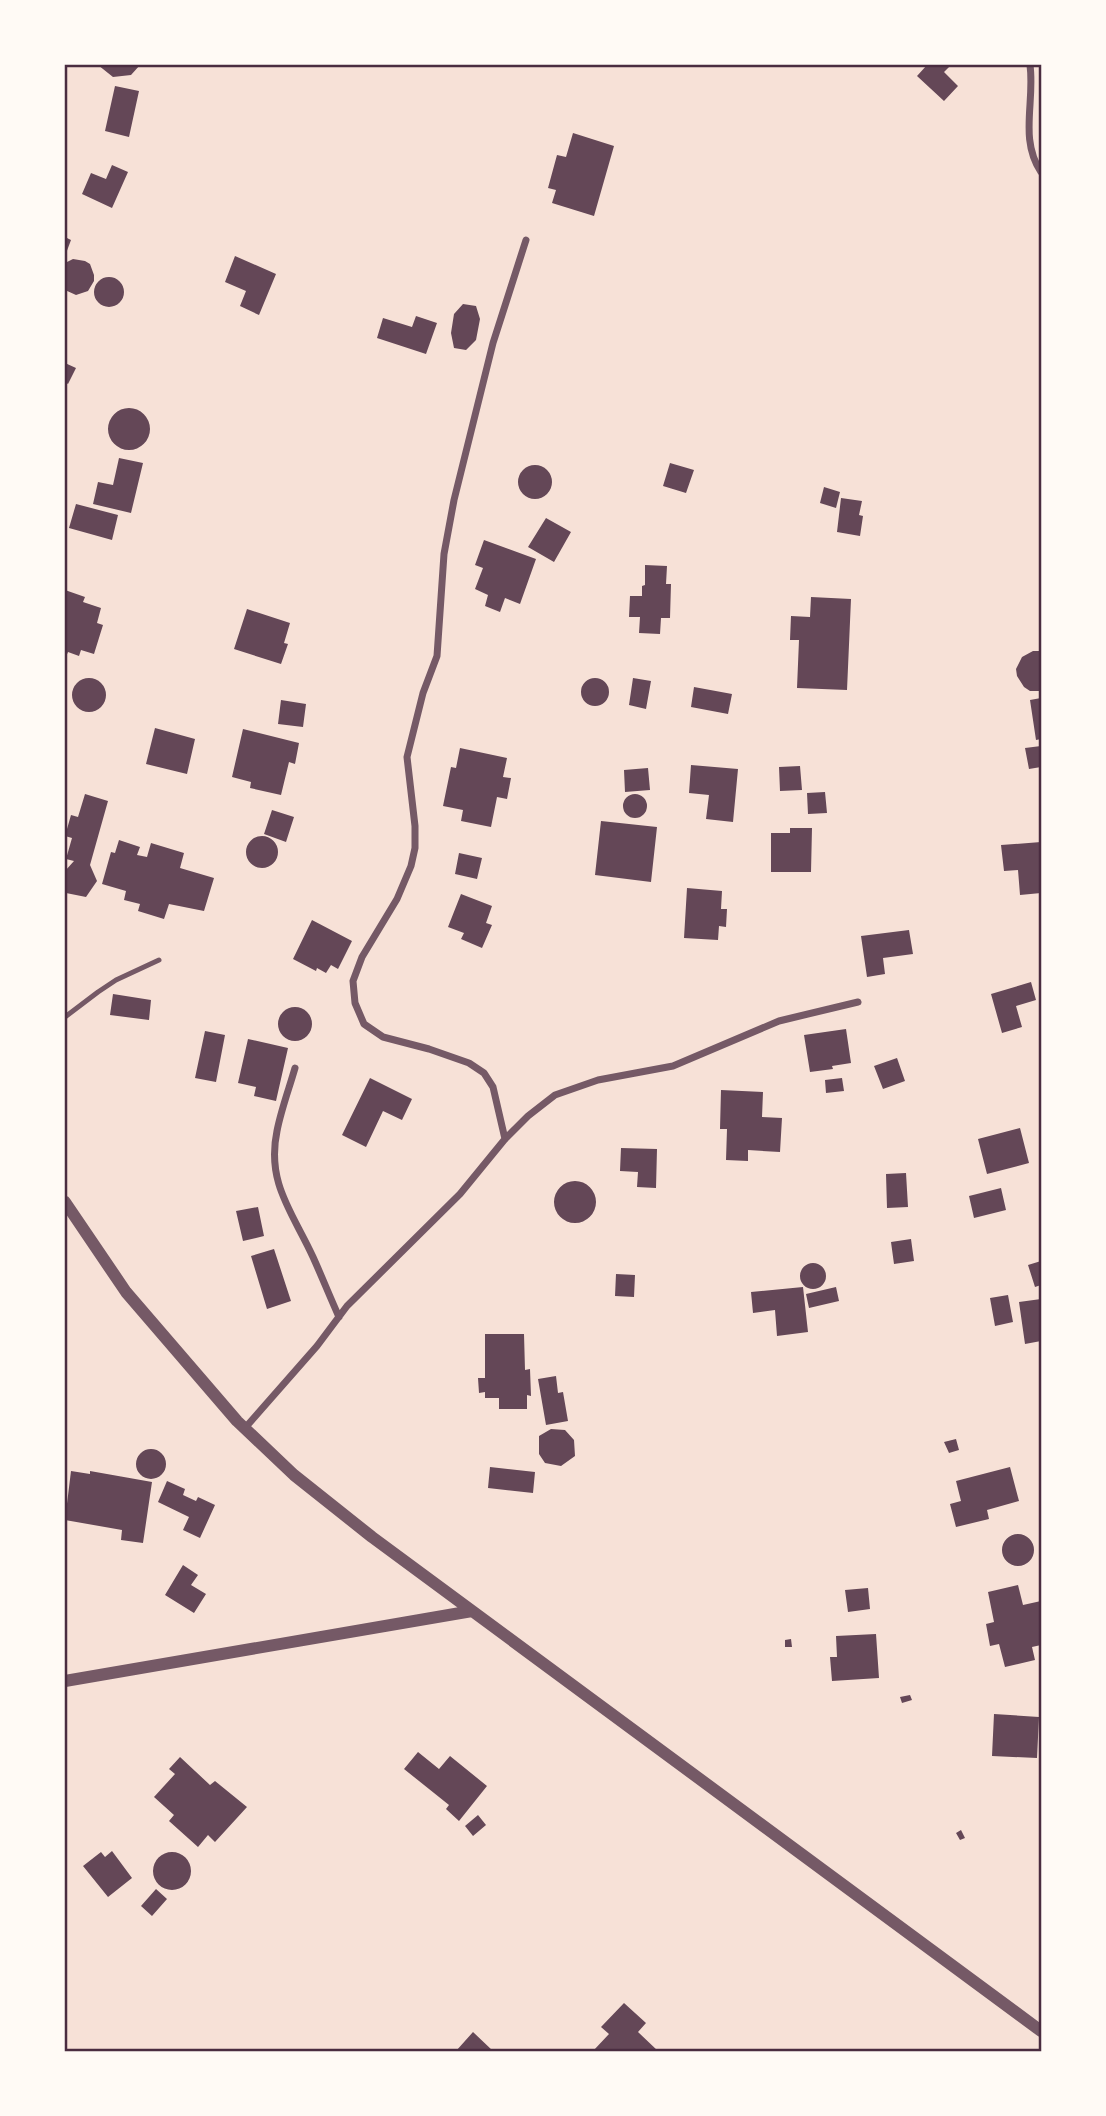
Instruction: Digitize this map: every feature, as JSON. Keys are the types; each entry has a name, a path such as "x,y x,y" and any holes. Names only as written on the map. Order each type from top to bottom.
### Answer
{"street":[{"path":"1030,65 1029,145 1041,172"},
{"path":"505,1139 493,1087 484,1073 470,1063 383,1037 364,1024 355,1003 353,981 362,957 397,899 411,866 415,848 415,825 407,757 437,656 444,554 454,500 493,343 526,240"},
{"path":"245,1428 317,1346 347,1306 460,1194 505,1139 528,1116 555,1096 598,1080 673,1066 779,1021 858,1002"},
{"path":"295,1068 276,1131 278,1185 287,1208 313,1255 339,1317"},
{"path":"65,1202 126,1292 245,1428 294,1475 372,1537 1041,2031"},
{"path":"65,1681 472,1611"}],"lane":[{"path":"65,1017 116,980 159,960"}],"building":[{"path":"98,65 140,65 131,75 113,77"},
{"path":"927,65 951,65 944,72 958,86 944,101 917,76"},
{"path":"115,86 139,91 129,137 105,131"},
{"path":"573,133 614,146 594,216 552,203 556,190 548,188 557,155 566,157"},
{"path":"112,165 128,172 112,208 82,194 91,173 106,179"},
{"path":"65,237 71,240 65,256"},
{"path":"235,256 276,274 259,315 240,306 246,291 225,282"},
{"path":"73,259 90,264 94,275 94,281 88,291 76,295 65,290 65,263"},
{"path":"109,277 115,278 123,286 123,298 115,306 109,307 103,306 95,298 94,292 95,286 103,278"},
{"path":"463,304 476,306 480,319 476,340 466,350 454,348 451,333 454,314"},
{"path":"416,316 437,323 426,354 377,338 383,318 412,327"},
{"path":"65,363 76,368 68,384 65,382"},
{"path":"129,408 144,414 150,429 144,444 129,450 114,444 108,429 114,414"},
{"path":"119,458 143,463 131,513 93,504 98,482 113,485"},
{"path":"670,463 694,470 686,493 663,486"},
{"path":"535,465 547,470 552,482 547,494 535,499 523,494 518,482 523,470"},
{"path":"824,487 840,492 836,508 820,503"},
{"path":"841,498 862,501 859,515 863,516 860,536 837,532"},
{"path":"76,504 118,515 112,540 69,528"},
{"path":"546,518 571,532 554,562 528,547"},
{"path":"484,540 536,559 520,604 505,598 500,612 485,606 488,595 475,589 483,568 475,565"},
{"path":"645,565 667,566 666,584 671,584 670,618 661,618 660,634 639,633 640,617 629,617 630,596 642,596"},
{"path":"65,590 85,597 83,602 101,608 97,623 103,625 94,654 81,650 79,656 68,652 65,659"},
{"path":"811,597 851,599 847,690 797,688 799,640 790,640 791,616 810,617"},
{"path":"247,609 290,623 284,643 288,644 281,664 234,649"},
{"path":"1033,651 1041,651 1041,691 1030,691 1017,676 1016,669 1022,657"},
{"path":"89,678 101,683 106,695 101,707 89,712 77,707 72,695 77,683"},
{"path":"595,678 605,682 609,692 605,702 595,706 585,702 581,692 585,682"},
{"path":"633,678 651,681 646,709 629,705"},
{"path":"694,687 732,694 728,714 691,707"},
{"path":"1041,698 1041,739 1036,740 1030,700"},
{"path":"281,700 306,704 303,727 278,724"},
{"path":"155,728 195,739 187,774 146,764"},
{"path":"243,729 299,743 295,764 289,762 281,795 250,788 251,782 232,777"},
{"path":"1041,746 1041,767 1029,769 1025,748"},
{"path":"460,748 507,758 503,777 511,778 507,799 497,797 491,827 461,821 463,810 443,806 451,767 456,768"},
{"path":"691,765 738,769 733,822 706,819 709,795 689,793"},
{"path":"800,766 802,790 780,791 779,767"},
{"path":"648,768 650,790 625,792 624,770"},
{"path":"825,792 827,813 808,814 807,793"},
{"path":"85,794 108,801 90,865 97,881 86,897 66,893 65,884 65,871 74,861 66,859 72,838 65,836 71,815 78,817"},
{"path":"635,794 643,798 647,806 643,814 635,818 627,814 623,806 627,798"},
{"path":"272,810 294,817 286,842 264,834"},
{"path":"601,821 657,827 651,882 595,875"},
{"path":"790,828 812,828 811,872 771,872 771,833 790,833"},
{"path":"262,836 273,841 278,852 273,863 262,868 251,863 246,852 251,841"},
{"path":"119,840 140,847 137,855 147,857 151,843 184,853 180,868 214,878 204,911 169,904 164,919 138,911 140,904 124,900 126,891 102,884 111,852 115,853"},
{"path":"1041,842 1041,893 1020,895 1018,870 1004,871 1001,845"},
{"path":"459,853 482,858 477,879 455,874"},
{"path":"687,888 722,891 721,909 727,909 726,927 719,926 718,940 684,938"},
{"path":"461,894 492,906 486,923 492,925 482,948 461,939 464,933 448,927"},
{"path":"312,920 352,941 338,969 331,965 326,973 317,968 316,971 293,959"},
{"path":"909,930 913,954 883,958 885,974 867,977 861,936"},
{"path":"1031,982 1036,1000 1016,1006 1022,1027 1002,1033 991,994"},
{"path":"113,994 151,1000 149,1020 110,1015"},
{"path":"295,1007 307,1012 312,1024 307,1036 295,1041 283,1036 278,1024 283,1012"},
{"path":"846,1029 851,1063 810,1072 804,1035"},
{"path":"205,1031 225,1035 216,1082 195,1078"},
{"path":"248,1039 288,1048 276,1101 254,1096 256,1087 238,1083"},
{"path":"897,1058 905,1081 883,1089 874,1066"},
{"path":"370,1078 412,1099 402,1120 383,1111 366,1147 342,1135"},
{"path":"842,1078 844,1091 826,1093 825,1080"},
{"path":"721,1090 763,1092 762,1117 782,1118 780,1152 748,1150 748,1161 726,1160 727,1129 720,1129"},
{"path":"1020,1128 1029,1163 987,1174 978,1139"},
{"path":"621,1148 657,1149 656,1188 637,1187 638,1172 620,1171"},
{"path":"906,1173 908,1207 887,1208 886,1174"},
{"path":"575,1181 590,1187 596,1202 590,1217 575,1223 560,1217 554,1202 560,1187"},
{"path":"1001,1188 1006,1210 974,1218 969,1196"},
{"path":"258,1207 264,1236 243,1241 236,1211"},
{"path":"911,1239 914,1261 894,1264 891,1242"},
{"path":"274,1249 291,1301 267,1309 251,1256"},
{"path":"1041,1261 1041,1285 1035,1287 1028,1265"},
{"path":"813,1263 822,1267 826,1276 822,1285 813,1289 804,1285 800,1276 804,1267"},
{"path":"616,1274 635,1275 634,1297 615,1296"},
{"path":"803,1287 808,1332 777,1336 775,1310 753,1313 751,1292"},
{"path":"836,1287 839,1301 809,1308 806,1294"},
{"path":"1008,1295 1013,1322 995,1326 990,1298"},
{"path":"1041,1299 1041,1341 1025,1344 1019,1302"},
{"path":"485,1334 524,1334 525,1370 530,1369 531,1396 527,1395 527,1409 499,1409 499,1398 485,1398 485,1392 479,1393 478,1378 485,1378"},
{"path":"556,1376 558,1393 563,1392 568,1421 546,1425 538,1379"},
{"path":"551,1429 565,1430 574,1440 575,1456 561,1466 545,1463 539,1454 539,1436"},
{"path":"956,1439 959,1450 949,1453 944,1442"},
{"path":"151,1449 162,1453 166,1464 162,1475 151,1479 140,1475 136,1464 140,1453"},
{"path":"490,1467 535,1472 533,1493 488,1488"},
{"path":"1010,1467 1019,1501 987,1510 989,1519 956,1527 950,1504 961,1501 956,1481"},
{"path":"71,1471 90,1474 90,1471 152,1482 143,1543 121,1540 122,1530 65,1520"},
{"path":"167,1481 185,1489 183,1495 196,1501 198,1497 215,1505 200,1538 183,1530 189,1517 158,1502"},
{"path":"1018,1534 1029,1539 1034,1550 1029,1561 1018,1566 1007,1561 1002,1550 1007,1539"},
{"path":"183,1565 198,1575 191,1585 206,1594 194,1613 165,1595"},
{"path":"1018,1585 1023,1605 1041,1601 1041,1645 1032,1647 1035,1660 1005,1667 999,1644 990,1646 986,1624 994,1622 988,1592"},
{"path":"868,1588 870,1609 848,1612 845,1590"},
{"path":"876,1634 879,1678 832,1681 830,1657 837,1657 836,1636"},
{"path":"791,1639 792,1647 785,1647 785,1640"},
{"path":"910,1695 912,1700 902,1703 900,1697"},
{"path":"994,1714 1039,1717 1037,1758 992,1756"},
{"path":"418,1752 439,1769 450,1756 487,1786 459,1821 446,1809 449,1805 404,1769"},
{"path":"180,1757 210,1785 215,1781 247,1807 215,1842 208,1835 198,1847 169,1821 174,1815 154,1797 175,1774 169,1769"},
{"path":"478,1815 486,1825 473,1836 465,1826"},
{"path":"961,1830 965,1838 960,1840 956,1833"},
{"path":"112,1851 132,1878 108,1897 83,1866 101,1852 105,1857"},
{"path":"172,1852 185,1858 191,1871 185,1884 172,1890 159,1884 153,1871 159,1858"},
{"path":"156,1889 167,1899 152,1916 141,1906"},
{"path":"624,2003 646,2023 638,2032 658,2051 593,2051 609,2034 601,2027"},
{"path":"473,2032 493,2051 456,2051"}]}
